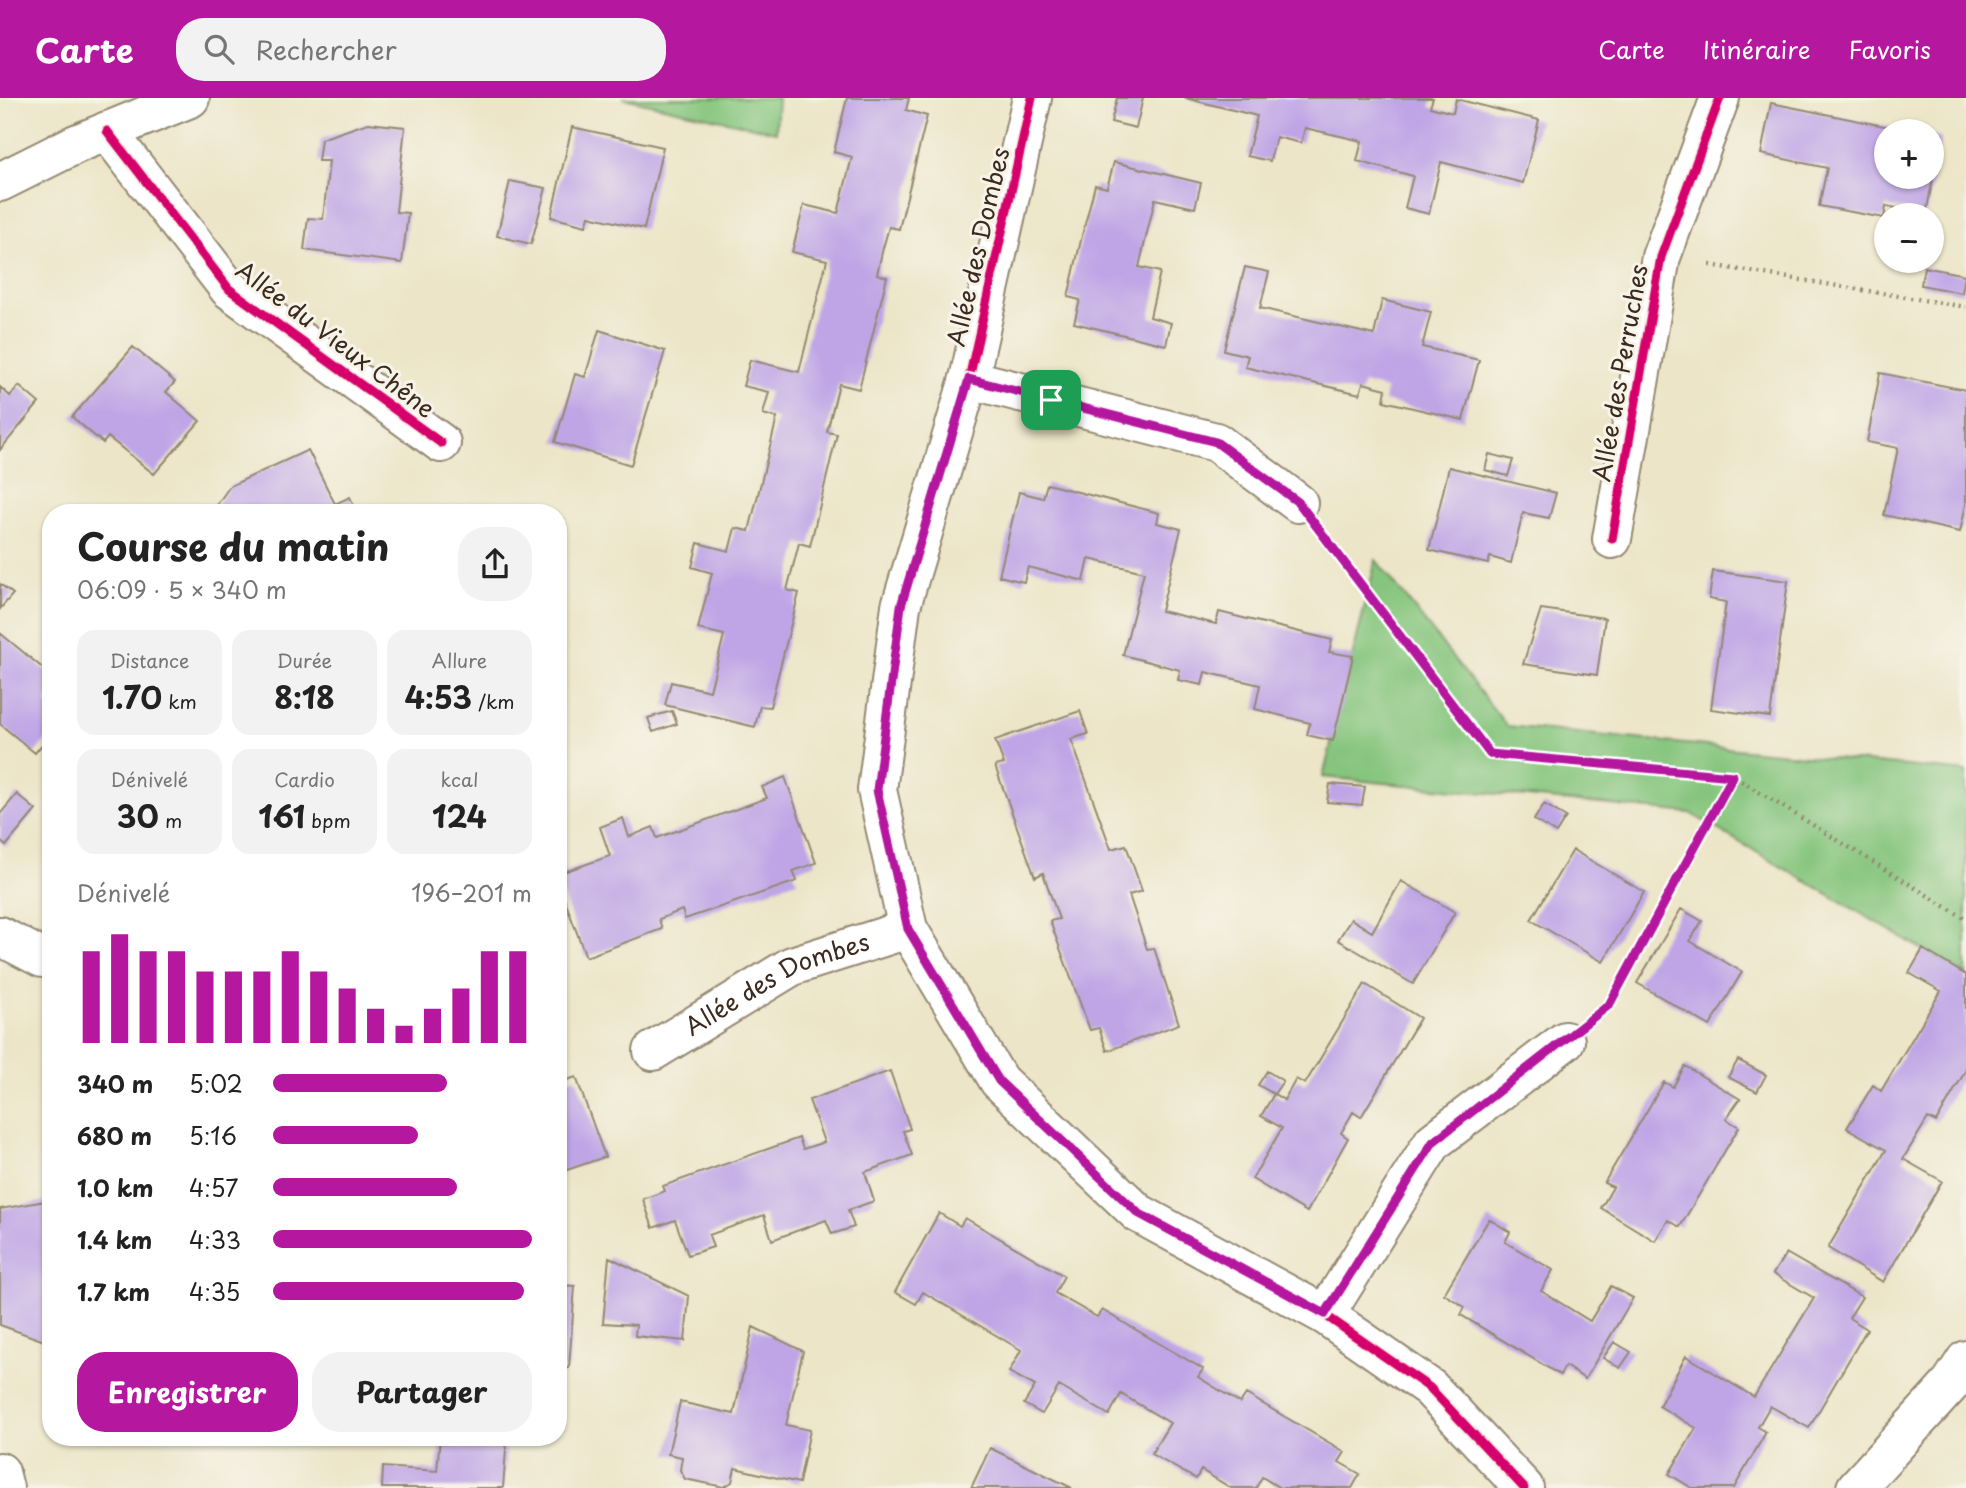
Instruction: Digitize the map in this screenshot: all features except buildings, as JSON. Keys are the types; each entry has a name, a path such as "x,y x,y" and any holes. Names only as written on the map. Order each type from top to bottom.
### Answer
{"street":[{"path":"0,182 107,131 190,98"},
{"name":"Allée des Dombes","path":"1032,98 969,379 901,606 877,790 908,929 999,1081 1138,1213 1325,1314 1430,1388 1524,1488"},
{"name":"Allée des Perruches","path":"1612,539 1661,257 1720,98"},
{"name":"Allée du Vieux Chêne","path":"107,131 229,289 441,443"},
{"name":"Allée des Dombes","path":"969,379 1216,442 1298,502"},
{"name":"Allée des Dombes","path":"653,1051 792,966 908,929"},
{"path":"0,936 42,958"},
{"path":"1325,1314 1433,1142 1565,1041"},
{"path":"1856,1488 1949,1385 1966,1360"},
{"path":"0,1472 4,1488"}],"path":[{"path":"1661,257 1966,307"},
{"path":"1298,502 1490,754 1733,776 1966,919"},
{"path":"1565,1041 1609,1005 1733,776"}],"green space":[{"path":"623,98 778,98 776,132"},
{"path":"1376,560 1507,726 1966,772 1966,975 1690,813 1323,777"}],"cycle path":[{"path":"1032,98 969,379 901,606 877,790 908,929 999,1081 1138,1213 1325,1315 1430,1388 1524,1488"},
{"path":"1612,539 1661,257 1720,98"},
{"path":"107,131 229,289 441,443"}],"route":[{"path":"969,379 1051,400 1216,442 1298,502 1490,754 1733,776 1609,1005 1433,1142 1325,1314 1138,1213 999,1081 908,929 877,790 901,606 969,379"}]}
